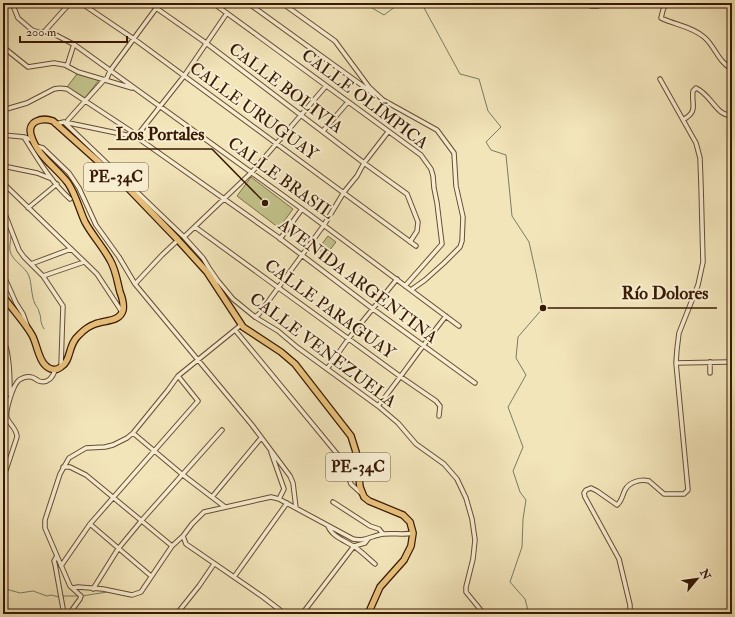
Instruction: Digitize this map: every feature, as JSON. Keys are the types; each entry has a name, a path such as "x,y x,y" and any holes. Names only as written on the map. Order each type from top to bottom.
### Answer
{"main road":[{"path":"33,140 31,129 37,121 48,119 56,124"},
{"name":"PE-34C","path":"56,124 181,238 212,279 241,325 291,360 348,430 355,447 362,494 369,501 406,518 412,525 414,534"},
{"name":"PE-34C","path":"33,140 44,158 67,183 74,194 86,223 110,260 116,274 122,300 122,312"},
{"path":"3,296 34,338 43,363 48,368 54,370 61,367 66,362 71,344 77,336 91,326 117,318 122,312"},
{"path":"368,614 380,587 406,557 414,534"}],"street":[{"name":"CALLE BRASIL","path":"12,3 18,18 32,30 41,33 46,31 74,44 252,172 459,326"},
{"path":"46,31 70,3"},
{"name":"CALLE URUGUAY","path":"81,3 134,39 416,246"},
{"name":"CALLE BOLIVIA","path":"149,3 206,43 407,194 418,222 418,227 410,242"},
{"path":"160,3 110,71 107,78 66,121 181,238 204,258 219,282"},
{"name":"CALLE OLÍMPICA","path":"213,3 421,155 431,169 442,240 441,246 405,286"},
{"path":"248,3 362,86 383,100 437,130 454,154 456,186 463,217 462,241 460,247 444,263 411,290"},
{"path":"282,3 335,41 369,87 383,100"},
{"path":"576,3 598,6 601,3"},
{"path":"666,3 661,18 694,30 703,36 723,62 732,69"},
{"path":"3,110 27,103 58,88 67,89 136,136 184,76 227,13"},
{"path":"67,66 74,44"},
{"path":"3,47 28,67 54,63 67,66 78,72 135,88"},
{"path":"630,614 619,559 584,493 586,490 591,488 618,505 626,489 637,481 649,481 664,494 684,494 687,492 676,348 679,333 698,285 703,262 703,219 700,158 696,143 660,79"},
{"path":"135,284 162,255 195,227 252,172 326,86"},
{"path":"683,120 689,117 694,110 695,107 692,94 696,88 708,97 721,112 732,117"},
{"path":"322,131 348,102"},
{"name":"AVENIDA ARGENTINA","path":"56,124 66,121 136,136 224,198 373,309 476,383"},
{"path":"255,317 279,288 324,225 364,163 388,132"},
{"path":"3,135 24,137 33,140"},
{"path":"24,137 41,164 61,191 70,199"},
{"path":"36,146 43,148 69,173 75,181 96,225 119,257 135,284 240,410 290,476 293,483 296,508"},
{"path":"3,166 37,173 53,179"},
{"path":"3,183 101,280 122,312"},
{"path":"28,208 56,184"},
{"path":"280,239 302,209"},
{"path":"3,212 20,250 30,264 43,276 63,306 61,367"},
{"name":"CALLE PARAGUAY","path":"195,227 439,404 439,416"},
{"path":"30,264 71,249"},
{"path":"43,276 84,262"},
{"path":"3,274 16,304 23,314 28,330"},
{"name":"CALLE VENEZUELA","path":"212,279 219,282 233,299 255,317 278,331 297,348 378,406 398,423 416,444 444,464 457,479 466,498 472,519 475,540 473,559 466,586 466,592 484,614"},
{"path":"326,369 397,279"},
{"path":"378,406 446,316"},
{"path":"69,614 81,596 70,586 45,528 45,520 62,467 69,458 81,450 86,448 105,448 122,441 134,433 178,376 241,325"},
{"path":"235,330 343,462 351,484 362,494"},
{"path":"3,339 8,358 10,398 7,418 17,432 17,437 6,470 3,472"},
{"path":"710,362 710,373"},
{"path":"676,363 727,362"},
{"path":"10,398 18,381 31,377 40,382 48,381 52,378 54,370"},
{"path":"61,566 90,524 198,401 178,376"},
{"path":"93,589 118,549 222,430"},
{"path":"134,433 183,475 225,507"},
{"path":"212,497 261,438"},
{"path":"269,447 284,489 278,499"},
{"path":"62,467 70,467 86,475 172,546"},
{"path":"73,588 103,589 132,595 142,592 151,576 172,546 183,536 200,515 204,512 265,497 271,497 287,503 353,539 368,539 383,534 414,534"},
{"path":"333,502 370,526 379,529 383,534"},
{"path":"234,578 287,503"},
{"path":"90,524 151,576"},
{"path":"327,525 329,530 354,546 375,564"},
{"path":"183,536 186,544 285,614"},
{"path":"302,614 354,546 365,543 368,539"},
{"path":"57,556 55,564 64,614"},
{"path":"179,611 214,564"}],"green space":[{"path":"77,74 99,80 85,98 67,87"},
{"path":"251,177 293,209 279,228 237,196"},
{"path":"328,236 336,242 326,255 318,249"}],"waterway":[{"path":"367,3 367,5 384,15 400,3"},
{"path":"420,3 460,74 479,79 488,111 501,127 486,142 491,150 506,155 512,216 529,242 543,308 518,337 516,358 526,375 508,407 523,447 513,471 520,492 526,500 523,519 522,547 510,582 525,599 529,614"},
{"path":"3,224 8,227"},
{"path":"11,236 10,251 29,276 32,294 35,304 39,310 44,329"},
{"path":"6,589 20,593 33,591 47,596 51,595 59,597"},
{"path":"82,596 107,592"},
{"path":"62,596 79,596"}],"place":[{"name":"Los Portales","path":"265,203"},
{"name":"Río Dolores","path":"543,308"}]}
